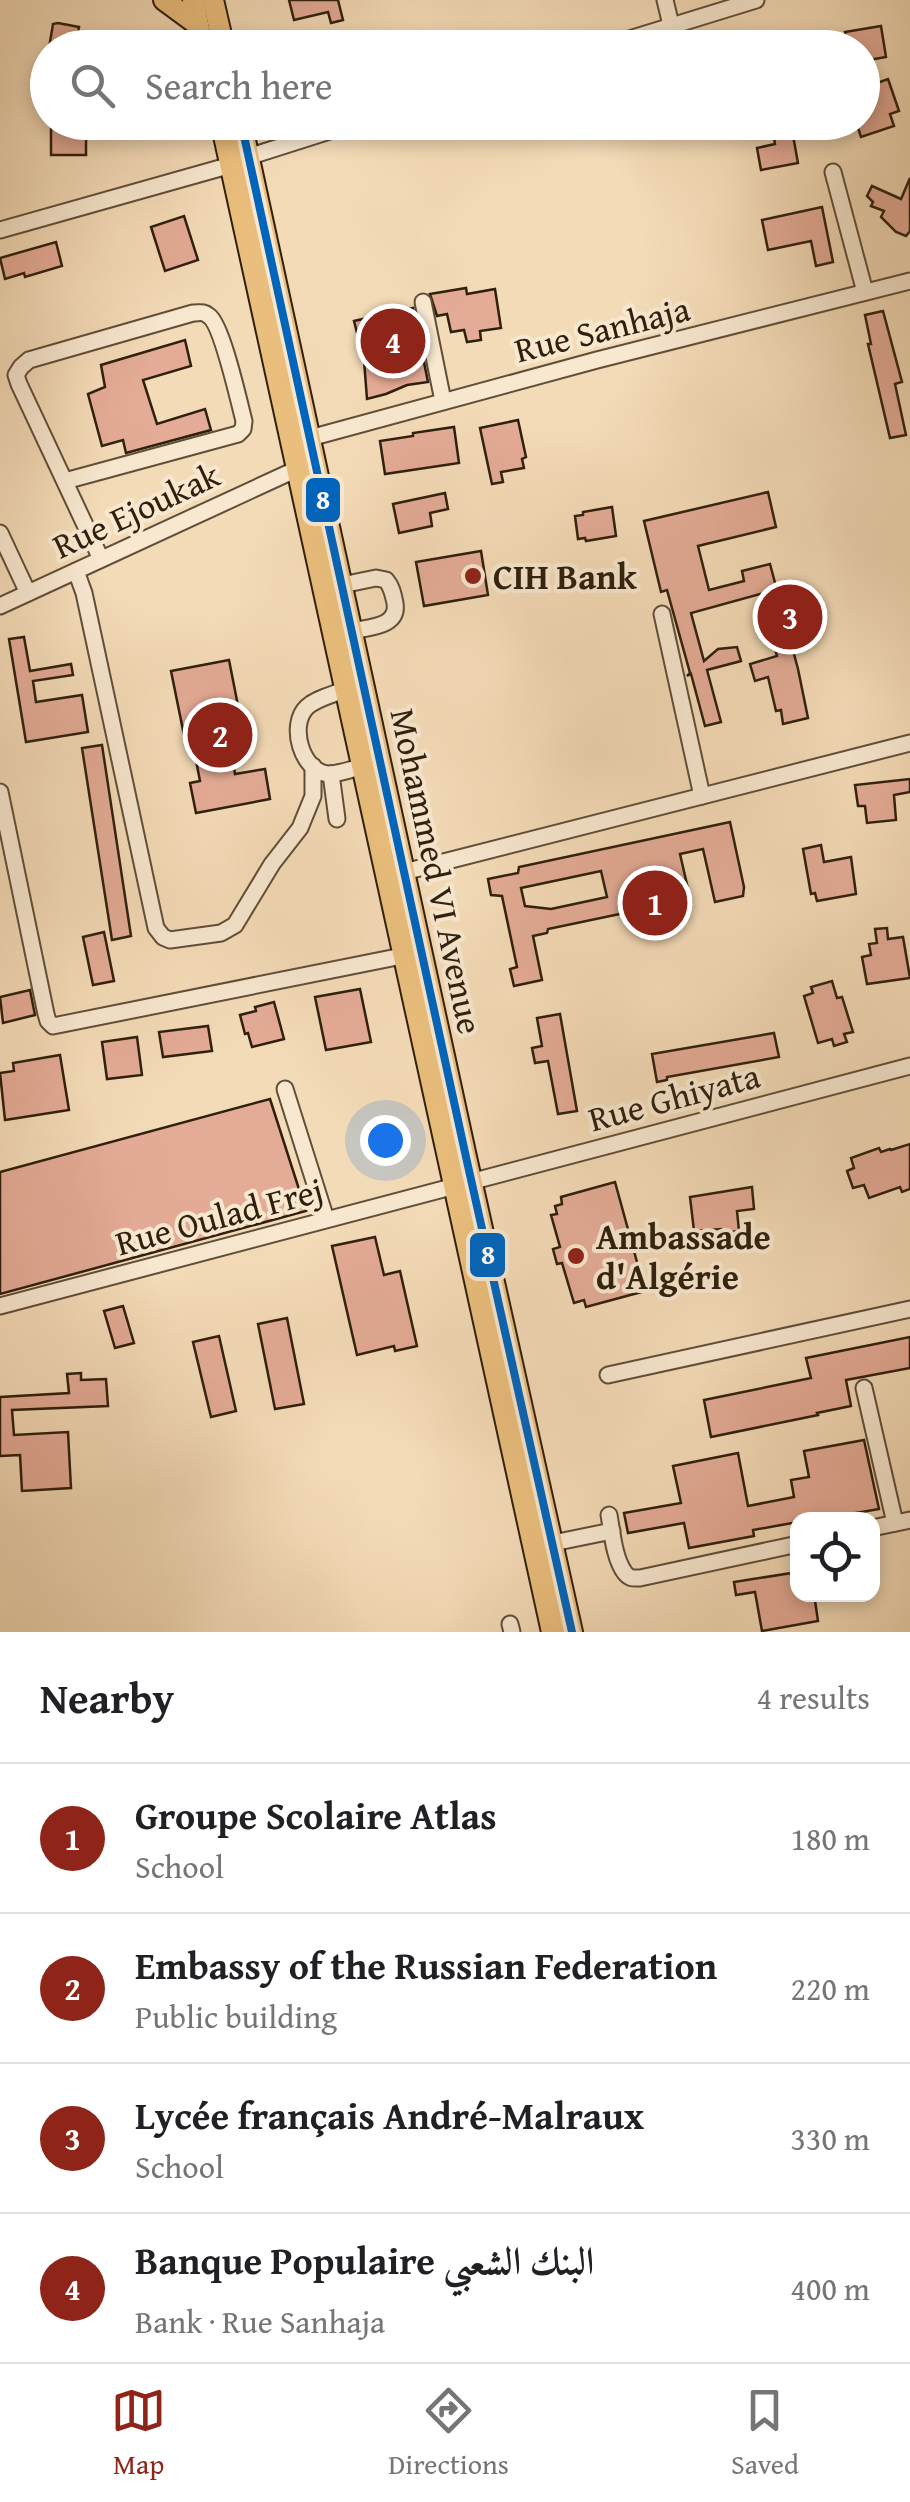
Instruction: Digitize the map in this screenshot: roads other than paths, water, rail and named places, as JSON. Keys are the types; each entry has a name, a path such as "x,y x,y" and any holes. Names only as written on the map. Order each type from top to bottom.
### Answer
{"main road":[{"path":"164,0 198,25"},
{"path":"193,0 199,30"},
{"path":"214,0 220,30"},
{"path":"230,140 240,161 297,468 402,956 463,1183 552,1632"},
{"name":"Mohammed VI Avenue","path":"240,140 240,161 310,438 404,872 463,1183 572,1632"}],"street":[{"path":"664,0 671,25"},
{"path":"656,30 756,0"},
{"path":"0,230 304,140"},
{"path":"833,172 865,292"},
{"name":"Rue Sanhaja","path":"310,438 910,281"},
{"path":"423,302 443,401"},
{"path":"65,481 238,434 244,429 226,354 210,316 194,313 29,360 16,375 101,559"},
{"name":"Rue Ejoukak","path":"0,606 297,468"},
{"path":"0,533 28,593"},
{"path":"76,571 84,592 156,928 163,937 170,940 221,933 235,924 272,864 300,828 314,796 313,766"},
{"path":"342,584 380,578 391,585 396,611 393,618 352,631"},
{"path":"662,614 702,796"},
{"path":"344,690 320,698 306,708 300,717 299,741 313,766 322,773 361,767"},
{"path":"404,872 910,744"},
{"path":"331,774 337,819"},
{"path":"0,792 46,1014 50,1024 57,1027 402,956"},
{"name":"Rue Ghiyata","path":"463,1183 910,1066"},
{"path":"285,1090 326,1219"},
{"name":"Rue Oulad Frej","path":"0,1306 463,1183"},
{"path":"608,1375 910,1309"},
{"path":"864,1388 903,1522"},
{"path":"552,1543 611,1523 620,1560 631,1578 790,1546"}],"place":[{"name":"Banque Populaire البنك الشعبي","path":"393,341"},
{"name":"CIH Bank","path":"473,576"},
{"name":"Lycée français André-Malraux","path":"790,617"},
{"name":"Embassy of the Russian Federation","path":"220,735"},
{"name":"Groupe Scolaire Atlas","path":"655,903"},
{"name":"Ambassade d'Algérie","path":"576,1256"}]}
